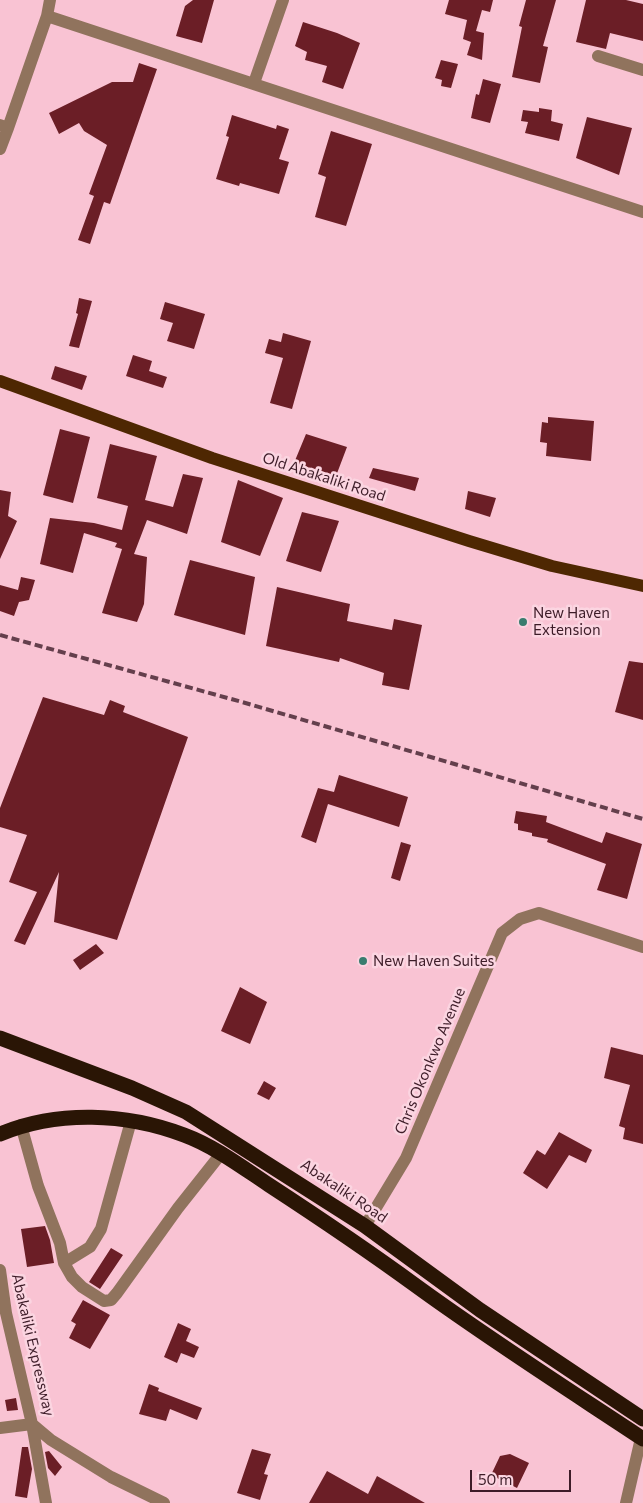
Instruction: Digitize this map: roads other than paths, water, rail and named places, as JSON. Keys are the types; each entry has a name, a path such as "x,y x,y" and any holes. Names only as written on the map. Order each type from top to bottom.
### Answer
{"highway":[{"name":"Abakaliki Road","path":"0,1038 132,1088 186,1112 365,1226 480,1310 643,1419"},
{"path":"0,1134 21,1125 56,1119 84,1117 131,1121 167,1129 186,1136 220,1155 357,1243 507,1350 642,1438"}],"main road":[{"name":"Old Abakaliki Road","path":"0,381 212,458 460,538 552,566 643,586"}],"street":[{"path":"0,149 4,126 47,16 50,0"},
{"path":"254,84 283,0"},
{"path":"47,16 643,212"},
{"path":"598,56 643,70"},
{"name":"Chris Okonkwo Avenue","path":"365,1226 406,1158 502,933 520,920 538,913 643,947"},
{"path":"64,1263 90,1247 100,1229 131,1121"},
{"path":"21,1125 38,1186 60,1243 64,1263 72,1277 99,1300 110,1300 220,1155"},
{"name":"Abakaliki Expressway","path":"0,1270 6,1313 32,1424 51,1440 111,1477 164,1503"},
{"path":"0,1428 32,1424 45,1502"},
{"path":"626,1503 642,1438"}],"railway":[{"path":"0,635 242,702 643,819"}],"place":[{"name":"New Haven Extension","path":"523,622"},
{"name":"New Haven Suites","path":"363,961"}]}
